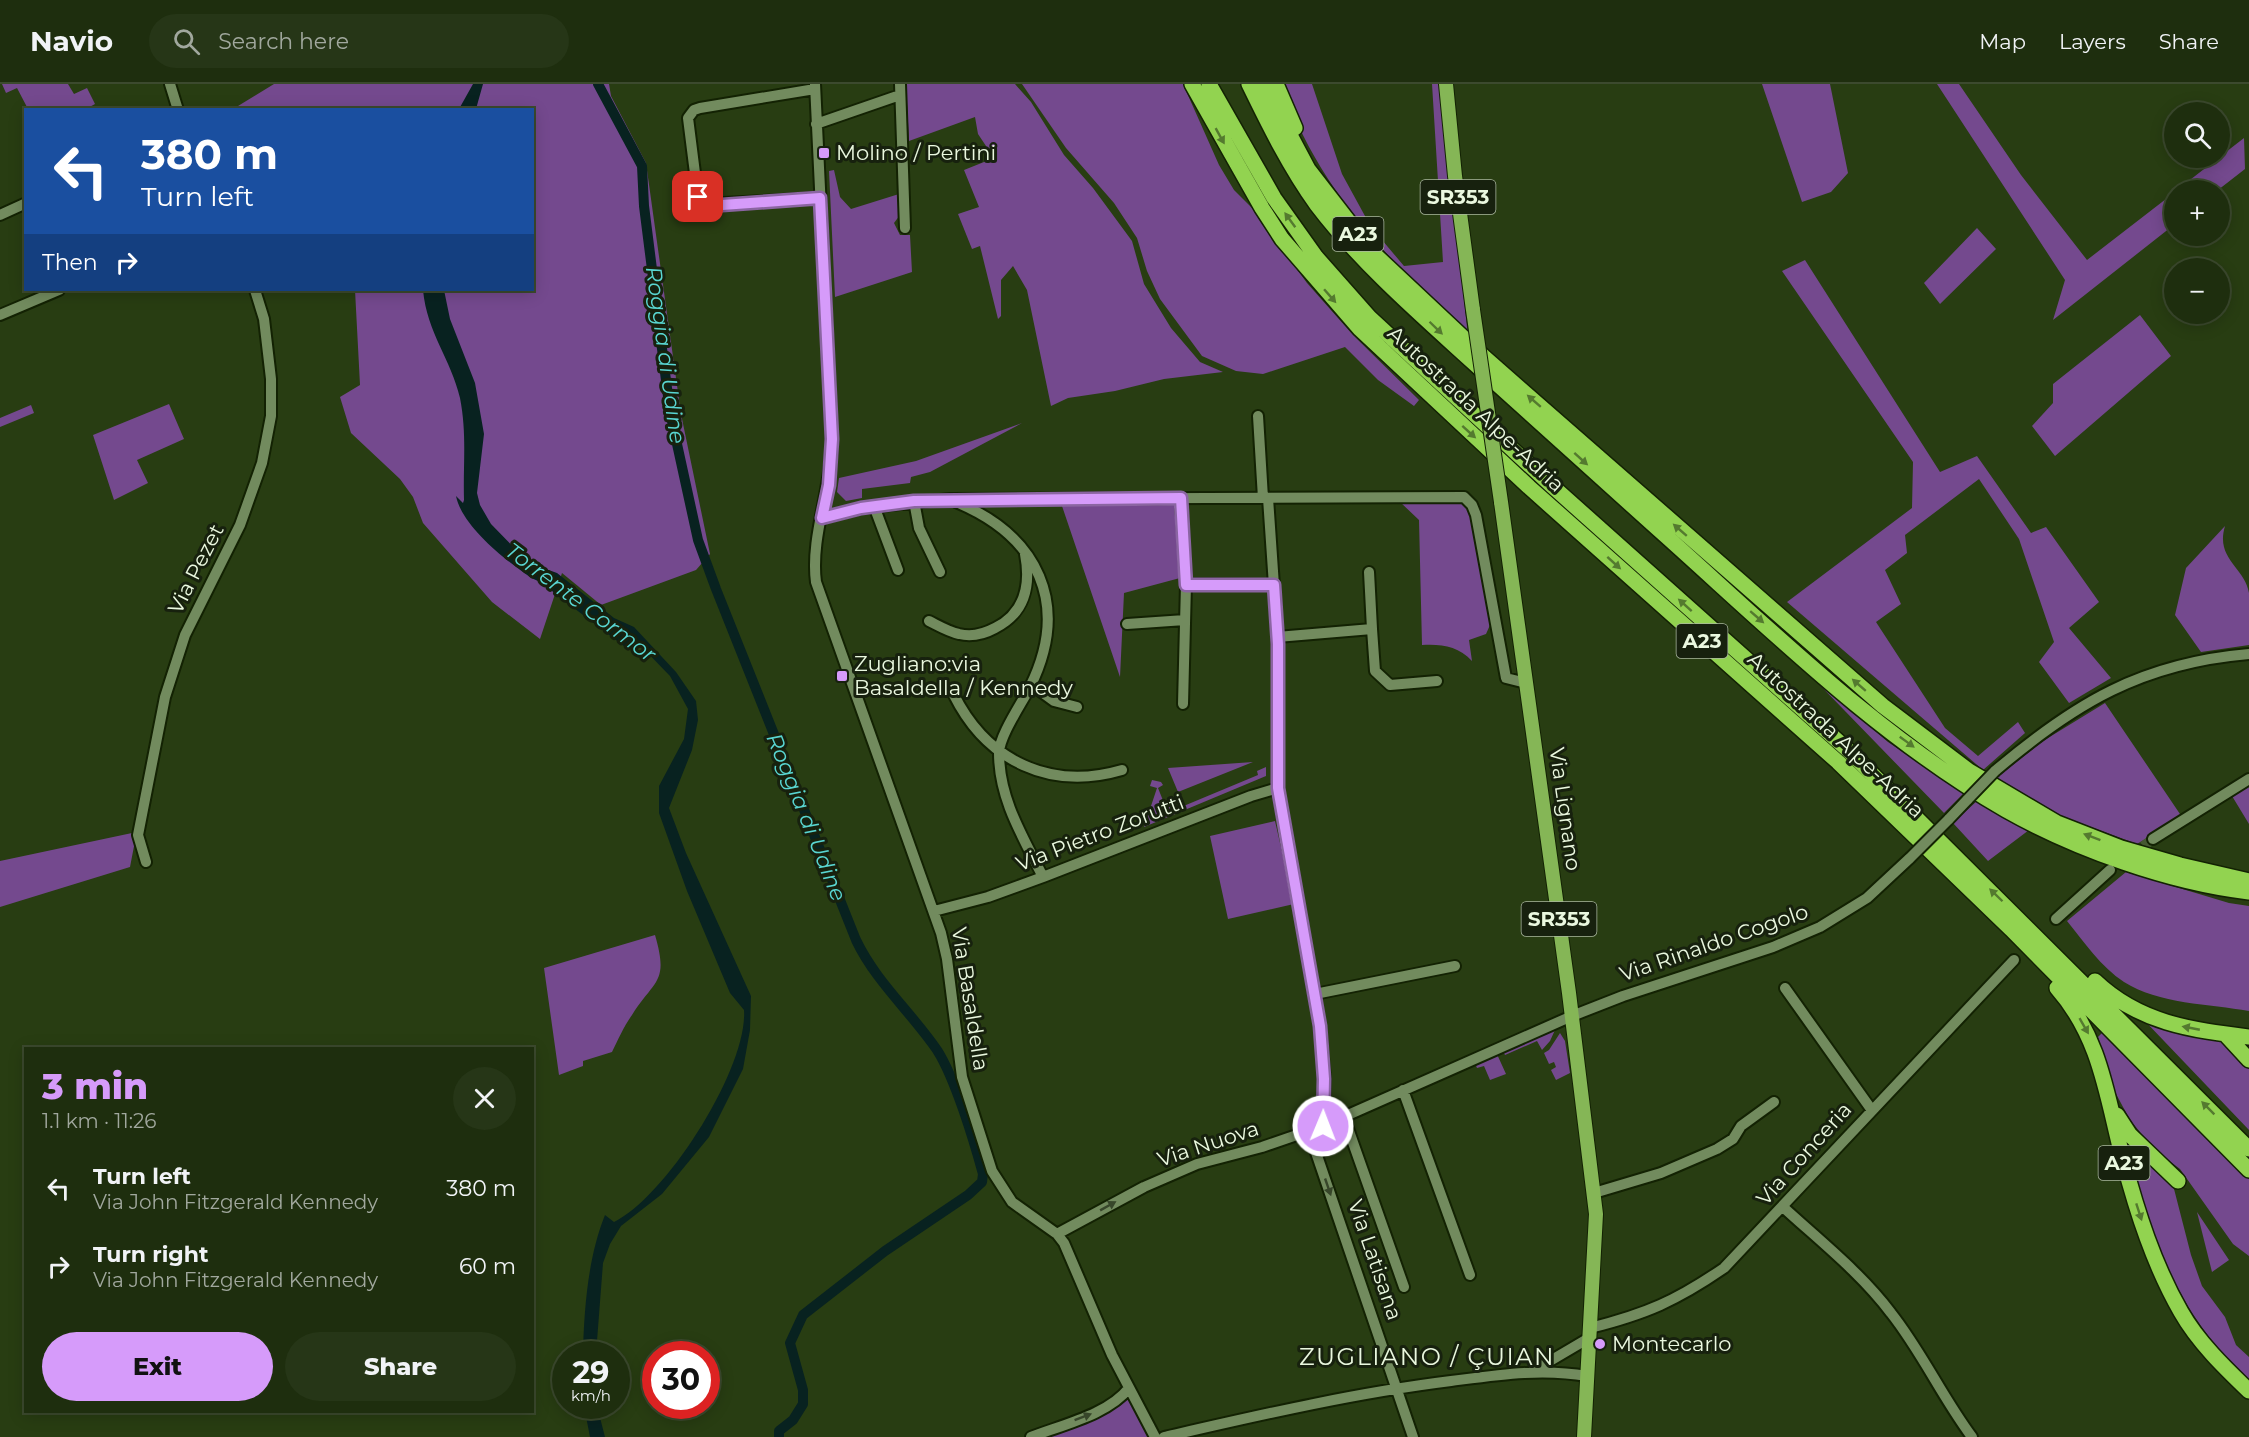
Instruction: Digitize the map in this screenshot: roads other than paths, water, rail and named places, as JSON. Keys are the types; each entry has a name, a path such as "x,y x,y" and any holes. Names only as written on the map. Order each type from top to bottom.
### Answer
{"highway":[{"name":"Autostrada Alpe-Adria","path":"1192,84 1243,178 1267,216 1324,290 1360,329 1529,487 2016,924 2249,1149"},
{"name":"Autostrada Alpe-Adria","path":"1209,84 1274,198 1316,257 1369,317 1542,478 1849,751 2249,1170"},
{"name":"A23","path":"1248,84 1276,138 1317,204 1362,258 1444,336 1696,563 1890,730 1959,781 2056,837 2135,865 2249,892"},
{"name":"A23","path":"1263,84 1308,169 1373,253 1485,358 1883,706 1969,771 2057,823 2121,848 2249,881"},
{"name":"A23","path":"1276,84 1297,133 1331,200"},
{"name":"A23","path":"2016,924 2059,946 2101,987 2137,1013 2162,1021 2249,1037"},
{"name":"A23","path":"2016,924 2088,1032 2099,1059 2138,1210 2155,1259 2195,1332 2222,1365 2249,1391"},
{"path":"2225,1034 2249,1060"},
{"path":"2112,1107 2130,1134 2178,1181"}],"main road":[{"name":"Via Lignano","path":"1446,84 1455,176 1572,1016 1594,1193 1596,1214 1584,1437"}],"street":[{"path":"170,84 177,108"},
{"path":"815,86 700,108 694,110 688,118 698,197 704,204 820,198"},
{"name":"Via Basaldella","path":"815,86 832,439 829,485 815,553 816,582 934,911 947,959 962,1077 992,1171 1012,1202 1056,1234 1071,1256 1112,1355 1155,1437"},
{"path":"816,124 900,89 905,228"},
{"path":"0,215 24,204"},
{"path":"0,315 57,291"},
{"name":"Via Pezet","path":"146,862 139,829 165,697 185,635 240,525 262,463 271,416 271,379 258,291"},
{"path":"1258,416 1277,637 1278,788 1315,994 1324,1079 1323,1126"},
{"path":"823,517 874,506 950,499 1457,497 1469,501 1476,515 1506,678 1526,683"},
{"path":"1181,498 1186,585 1184,704"},
{"path":"950,499 990,519 1025,554 1040,573 1047,609 1044,646 1032,684 999,750 1009,811 1043,877"},
{"path":"914,501 919,528 940,572"},
{"path":"874,506 898,570"},
{"path":"929,621 958,634 972,636 987,632 1007,621 1021,606 1026,591 1029,573 1025,554"},
{"path":"1369,572 1375,671 1390,685 1437,681"},
{"path":"1186,585 1274,585"},
{"path":"1127,624 1185,620"},
{"path":"1277,637 1372,630"},
{"name":"Via Rinaldo Cogolo","path":"1572,1016 1623,996 1773,947 1820,927 1867,898 1910,858 1995,771 2062,717 2125,684 2188,662 2249,654"},
{"path":"1032,684 1054,701 1077,707"},
{"path":"954,695 971,726 999,750 1034,770 1052,775 1090,777 1122,770"},
{"path":"2153,839 2249,779"},
{"name":"Via Pietro Zorutti","path":"934,911 988,897 1251,796 1278,788"},
{"path":"2056,919 2110,870"},
{"name":"Via Conceria","path":"1532,1371 1590,1333 1659,1308 1690,1292 1724,1268 1783,1207 1871,1109 2014,960"},
{"path":"1315,994 1455,966"},
{"path":"1785,988 1871,1109"},
{"name":"Via Nuova","path":"1056,1234 1144,1187 1197,1164 1309,1132 1572,1016"},
{"path":"1403,1090 1470,1275"},
{"path":"1594,1193 1661,1173 1717,1149 1733,1138 1741,1126 1774,1102"},
{"path":"1344,1117 1404,1287"},
{"name":"Via Latisana","path":"1309,1132 1413,1437"},
{"path":"1783,1207 1870,1287 1918,1352 1948,1405 1972,1437"},
{"path":"1164,1437 1333,1398 1398,1388 1532,1371 1587,1376"},
{"path":"1031,1437 1092,1413 1122,1396 1129,1388"}],"water":[{"path":"473,84 483,84 476,108 460,108"},
{"name":"Torrente Cormor","path":"423,291 444,291 450,319 475,383 484,434 477,493 480,505 491,524 529,563 557,573 614,618 634,627 676,672 696,701 698,720 692,750 669,808 686,853 751,996 750,1030 743,1069 709,1137 662,1194 621,1226 610,1244 603,1263 597,1341 583,1341 584,1319 591,1266 605,1215 614,1222 635,1208 679,1159 700,1128 733,1064 742,1035 744,1010 730,993 687,891 659,813 659,786 684,739 688,709 670,676 639,644 631,649 625,647 543,583 530,577 509,561 475,530 467,519 456,496 463,503 464,437 460,398 429,320"},
{"path":"587,1419 600,1419 605,1437 590,1437"}],"waterway":[{"name":"Roggia di Udine","path":"598,84 642,166 644,206 670,412 698,540 856,940 873,970 927,1036 944,1062 963,1110 983,1174 982,1182 968,1195 885,1251 803,1315 790,1343 803,1390 803,1404 793,1420 779,1431 779,1437"}],"tunnel":[{"path":"2131,855 2153,839"}],"place":[{"name":"Molino / Pertini","path":"824,153"},
{"name":"Zugliano:via Basaldella / Kennedy","path":"842,676"},
{"name":"Montecarlo","path":"1600,1344"}],"district":[{"name":"ZUGLIANO / ÇUIAN","path":"1427,1357"}]}
